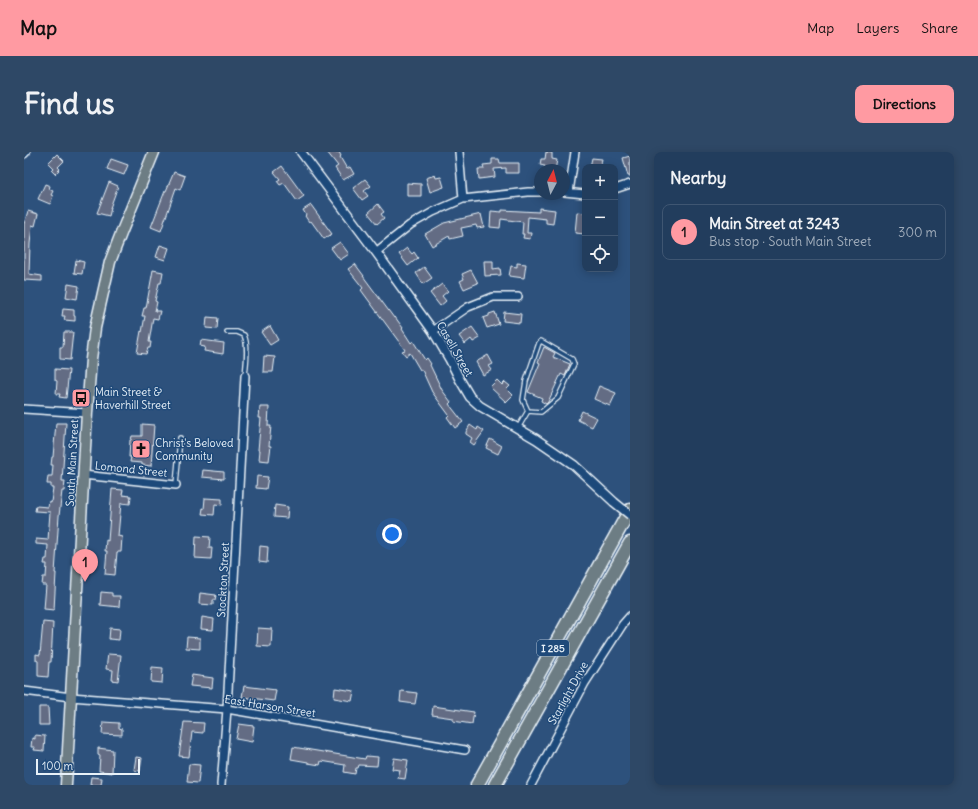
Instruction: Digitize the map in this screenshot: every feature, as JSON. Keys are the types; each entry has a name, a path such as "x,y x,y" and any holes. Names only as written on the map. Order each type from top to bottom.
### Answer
{"highway":[{"name":"I 285","path":"477,785 630,510"},
{"name":"I 285","path":"495,785 630,543"}],"main road":[{"name":"South Main Street","path":"66,785 83,475 91,359 95,328 110,262 154,152"}],"street":[{"name":"Casell Street","path":"301,152 376,252 433,332 470,397 480,406 536,439 574,465 630,515"},
{"path":"460,152 463,199"},
{"path":"570,175 574,152"},
{"path":"618,188 630,184"},
{"path":"376,252 410,225 433,212 463,199 534,192"},
{"path":"570,192 582,194"},
{"path":"433,332 468,307 493,298 518,297"},
{"name":"Stockton Street","path":"221,785 227,709 245,376"},
{"path":"24,409 87,413"},
{"name":"Lomond Street","path":"83,475 176,485"},
{"name":"Starlight Drive","path":"531,785 585,683 629,620"},
{"name":"East Harson Street","path":"24,692 227,709 465,750"}],"lane":[{"path":"227,332 237,332 244,335 246,339 245,376"},
{"path":"541,341 572,359 574,364 558,398 541,412 528,411 523,400 526,381 541,341"},
{"path":"518,428 528,411"},
{"path":"176,485 180,438"}],"building":[{"path":"327,152 339,152 340,157 347,169 350,167 354,174 343,180 335,168 338,166"},
{"path":"546,152 552,153 552,159 557,160 556,164 540,164 541,159 545,159"},
{"path":"57,154 64,161 58,167 60,169 55,174 51,170 53,168 48,163"},
{"path":"630,156 630,176 628,176 623,158"},
{"path":"592,158 602,159 601,164 591,164"},
{"path":"111,159 128,165 124,175 107,169"},
{"path":"492,159 499,159 500,163 519,163 519,173 506,173 506,168 494,169 495,177 479,179 478,169 484,169 483,165 492,164"},
{"path":"282,166 304,196 297,201 284,183 280,185 277,181 280,179 274,172"},
{"path":"174,172 185,176 180,190 176,188 161,231 151,227"},
{"path":"435,175 436,178 441,177 444,187 430,192 426,178"},
{"path":"365,179 371,186 364,191 368,196 362,200 353,188"},
{"path":"109,182 118,186 110,208 109,216 97,213"},
{"path":"407,183 421,184 421,196 407,196"},
{"path":"45,184 50,186 49,189 53,191 50,204 38,199"},
{"path":"378,204 384,212 381,214 384,218 377,224 368,213"},
{"path":"311,205 332,234 324,239 311,221 309,222 305,216 306,215 303,210"},
{"path":"539,208 555,210 553,224 546,223 546,219 528,217 527,233 531,233 530,239 523,238 523,222 501,219 500,228 490,227 491,211 502,212 502,210 539,212"},
{"path":"28,211 38,214 35,226 32,225 29,274 42,276 42,281 24,280 24,224"},
{"path":"577,212 582,213 582,234 575,233"},
{"path":"481,214 484,227 477,228 476,225 461,228 463,236 450,239 449,236 432,246 425,234 444,223"},
{"path":"340,242 349,254 340,260 331,248"},
{"path":"160,245 169,248 165,260 156,257"},
{"path":"407,248 412,254 414,252 418,258 408,266 399,254"},
{"path":"76,260 84,262 82,274 74,273"},
{"path":"484,261 493,261 493,269 500,268 501,275 485,276"},
{"path":"517,263 526,264 524,278 509,276 511,266 517,267"},
{"path":"355,264 403,328 402,329 411,343 413,341 425,360 427,358 431,364 430,365 442,390 451,402 449,404 463,422 455,428 447,417 449,415 432,392 422,370 420,370 410,353 406,356 402,351 405,350 361,290 363,288 348,269"},
{"path":"424,267 432,278 423,284 416,273"},
{"path":"153,270 163,272 155,301 157,302 155,311 160,311 158,319 153,318 149,342 151,342 150,348 148,348 146,354 137,353 145,316 142,316 144,308 146,308"},
{"path":"471,270 478,283 464,289 460,281 464,279 462,274"},
{"path":"68,284 79,286 77,299 66,297"},
{"path":"442,284 448,291 442,296 446,301 440,306 430,293"},
{"path":"63,309 74,310 75,321 64,320 65,316 62,316"},
{"path":"495,312 499,324 487,328 483,318"},
{"path":"504,312 521,314 520,323 503,321"},
{"path":"207,317 218,318 217,329 206,328"},
{"path":"270,326 278,340 270,345 261,332"},
{"path":"472,327 480,338 473,342 471,339 465,344 459,336"},
{"path":"64,332 73,332 70,360 60,359 60,347 63,347"},
{"path":"201,340 224,343 223,354 204,351 205,347 200,346"},
{"path":"544,347 555,353 553,357 570,364 565,376 561,374 546,404 541,401 542,398 528,392 540,363 538,362"},
{"path":"488,355 493,364 489,366 492,370 483,375 476,362"},
{"path":"264,356 275,357 273,372 263,372"},
{"path":"55,369 69,370 66,398 59,397 60,394 56,394 57,381 55,380"},
{"path":"497,380 502,385 505,382 510,386 507,389 513,395 506,402 490,387"},
{"path":"599,386 616,393 610,406 594,399"},
{"path":"260,407 269,407 268,426 271,426 269,446 271,446 269,461 259,460 260,450 258,450 261,418 259,418"},
{"path":"582,411 597,418 592,427 578,420"},
{"path":"56,423 66,423 62,481 65,481 64,491 62,491 59,516 54,610 44,609 46,585 42,585 43,577 46,577 47,564 44,564 45,559 47,559 48,545 36,544 36,539 48,540 50,512 35,511 36,506 48,507 49,501 51,502 53,488 51,488 51,484 47,484 48,476 52,476 53,465 51,465"},
{"name":"Christ's Beloved Community","path":"142,424 154,425 151,466 142,465 142,463 130,462 130,440 132,436 142,436"},
{"path":"470,425 477,430 478,427 484,431 474,445 470,442 472,438 466,434"},
{"path":"490,439 502,446 498,454 486,448"},
{"path":"203,470 224,472 224,479 202,477"},
{"path":"257,476 268,477 266,489 256,488"},
{"path":"112,489 123,490 122,495 131,496 130,504 121,503 118,536 122,537 121,552 117,552 115,575 105,574 107,551 105,551 106,540 108,541"},
{"path":"205,498 222,499 222,505 215,504 214,515 202,514"},
{"path":"275,505 288,507 287,518 274,517"},
{"path":"196,536 210,537 209,548 212,548 211,559 195,558"},
{"path":"260,546 268,547 267,563 259,562"},
{"path":"101,592 112,593 112,596 120,596 119,607 100,605"},
{"path":"200,593 216,595 215,600 213,600 213,605 199,604"},
{"path":"202,617 214,619 213,630 201,629"},
{"path":"43,622 53,623 51,662 49,662 48,677 38,676 38,661 36,660 36,654 40,655"},
{"path":"110,628 120,629 119,640 109,639"},
{"path":"258,628 272,629 271,647 257,646"},
{"path":"187,637 200,638 200,649 186,648"},
{"path":"108,654 121,655 118,681 112,680 113,670 106,669"},
{"path":"152,667 163,668 162,683 151,682"},
{"path":"192,675 213,678 212,688 190,686"},
{"path":"244,686 276,690 274,701 242,697"},
{"path":"335,688 354,691 352,701 334,698"},
{"path":"401,691 417,693 415,704 400,702"},
{"path":"433,706 474,712 472,724 453,721 453,718 432,715"},
{"path":"39,707 48,707 49,725 39,725"},
{"path":"103,722 119,723 119,728 122,729 122,735 102,734"},
{"path":"184,722 204,723 203,733 192,732 189,757 179,756"},
{"path":"239,724 254,726 252,742 236,739"},
{"path":"35,735 45,736 44,751 34,750 35,747 31,747 32,738 35,739"},
{"path":"293,747 365,759 366,756 378,757 377,766 359,765 358,768 356,768 355,774 344,772 345,765 321,761 320,765 291,759"},
{"path":"98,748 113,750 112,773 99,771 100,756 98,755"},
{"path":"136,757 142,758 140,771 134,770"},
{"path":"394,758 408,760 405,779 398,778 400,770 392,769"},
{"path":"189,764 200,765 198,783 187,782"},
{"path":"91,777 102,778 101,785 90,785"}],"place":[{"name":"Main Street & Haverhill Street","path":"81,398"},
{"name":"Christ's Beloved Community","path":"141,449"},
{"name":"Main Street at 3243","path":"85,582"}]}
